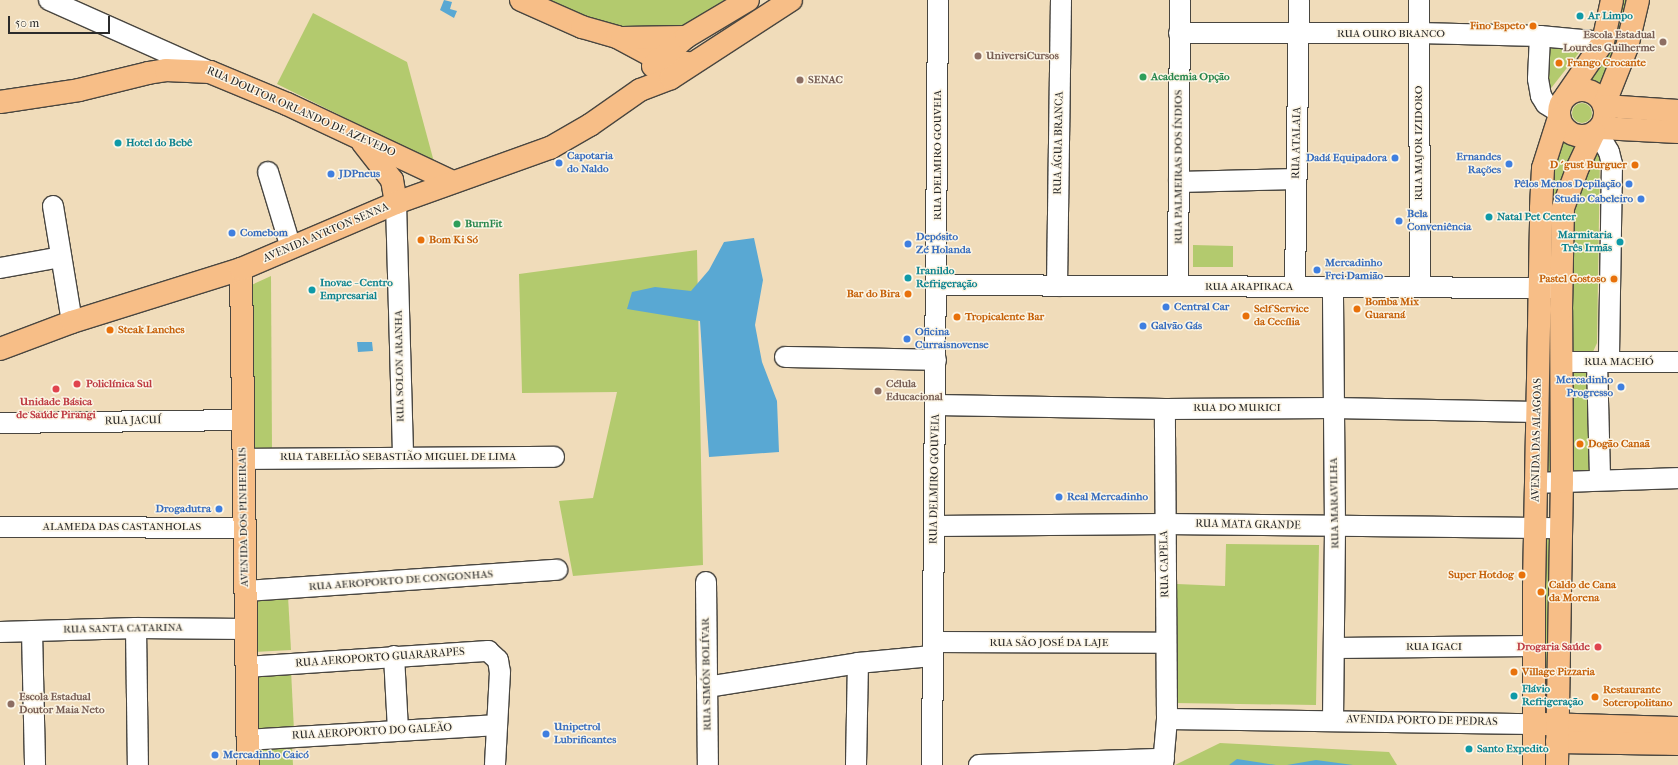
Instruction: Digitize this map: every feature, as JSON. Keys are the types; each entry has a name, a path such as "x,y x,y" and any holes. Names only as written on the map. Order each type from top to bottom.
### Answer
{"main road":[{"path":"521,0 582,28 617,37 658,59 692,64"},
{"name":"AVENIDA AYRTON SENNA","path":"646,89 645,78 658,59 686,37 748,0"},
{"name":"AVENIDA AYRTON SENNA","path":"0,349 72,322 241,269 396,203 550,148 646,89 692,64 791,0"},
{"name":"AVENIDA DAS ALAGOAS","path":"1557,765 1562,482 1561,362 1550,287 1543,168 1561,109 1604,42 1612,0"},
{"path":"1638,0 1627,47 1604,106 1605,118 1597,131 1588,136 1573,135 1567,131 1561,109 1584,89 1593,92 1604,106 1678,111"},
{"path":"617,37 686,37"},
{"path":"0,102 79,90 166,70 210,72"},
{"name":"RUA DOUTOR ORLANDO DE AZEVEDO","path":"210,72 359,138 453,182"},
{"path":"1597,131 1678,132"},
{"name":"AVENIDA DAS ALAGOAS","path":"1534,765 1537,412 1550,287 1563,208 1578,167 1597,131"},
{"path":"359,138 392,180 396,203"},
{"name":"AVENIDA DOS PINHEIRAIS","path":"241,269 241,420 243,459 248,765"},
{"name":"AVENIDA PORTO DE PEDRAS","path":"1534,724 1558,733 1678,744"},
{"name":"AVENIDA PORTO DE PEDRAS","path":"1558,733 1678,728"}],"street":[{"name":"RUA DOUTOR ORLANDO DE AZEVEDO","path":"48,0 210,72"},
{"name":"RUA DELMIRO GOUVEIA","path":"932,765 938,286 938,0"},
{"name":"RUA ÁGUA BRANCA","path":"1057,286 1060,0"},
{"name":"RUA PALMEIRAS DOS ÍNDIOS","path":"1178,286 1180,0"},
{"name":"RUA ATALAIA","path":"1295,287 1299,0"},
{"name":"RUA MAJOR IZIDORO","path":"1419,0 1420,287"},
{"name":"RUA OURO BRANCO","path":"1179,34 1418,33 1540,36 1604,42"},
{"path":"1540,36 1538,78 1541,96 1546,104 1561,109"},
{"path":"148,44 153,60 148,73"},
{"path":"1597,131 1609,152 1612,164 1603,362 1600,480"},
{"path":"268,172 291,248"},
{"path":"1179,182 1296,179"},
{"name":"RUA SOLON ARANHA","path":"396,203 403,456"},
{"path":"53,206 72,322"},
{"path":"0,268 61,257"},
{"name":"RUA ARAPIRACA","path":"938,286 1550,287"},
{"name":"RUA MARAVILHA","path":"1333,287 1335,526 1335,648 1333,720"},
{"path":"785,357 936,360"},
{"name":"RUA MACEIÓ","path":"1561,362 1678,362"},
{"name":"RUA DO MURICI","path":"936,405 1165,409 1333,408 1537,412"},
{"name":"RUA CAPELA","path":"1163,762 1167,719 1164,524 1165,409"},
{"name":"RUA JACUÍ","path":"0,423 241,420"},
{"name":"RUA TABELIÃO SEBASTIÃO MIGUEL DE LIMA","path":"243,459 403,456 554,457"},
{"path":"1536,483 1678,478"},
{"name":"RUA MATA GRANDE","path":"935,526 1164,524 1561,528"},
{"name":"ALAMEDA DAS CASTANHOLAS","path":"0,527 243,528"},
{"name":"RUA AEROPORTO DE CONGONHAS","path":"245,591 557,570"},
{"name":"RUA SIMÓN BOLÍVAR","path":"706,582 708,765"},
{"path":"136,628 138,765"},
{"name":"RUA SANTA CATARINA","path":"0,632 136,628 246,629"},
{"path":"32,631 35,765"},
{"name":"RUA SÃO JOSÉ DA LAJE","path":"707,687 858,663 933,649 1166,644"},
{"name":"RUA IGACI","path":"1335,648 1534,646"},
{"name":"RUA AEROPORTO GUARARAPES","path":"246,667 394,656 488,651 498,660 500,672 496,726"},
{"path":"394,656 398,730"},
{"path":"856,765 858,663"},
{"name":"AVENIDA PORTO DE PEDRAS","path":"1167,719 1333,720 1534,724"},
{"path":"495,765 496,726"},
{"name":"RUA AEROPORTO DO GALEÃO","path":"247,740 398,730 496,726"},
{"path":"979,765 1163,762"}],"green space":[{"path":"537,0 723,0 728,5 682,31 611,27"},
{"path":"1614,0 1630,0 1612,84 1583,84"},
{"path":"313,13 407,62 434,162 277,84"},
{"path":"1545,44 1585,45 1548,92"},
{"path":"1582,103 1589,106 1592,113 1589,120 1582,123 1575,120 1572,113 1575,106"},
{"path":"1557,132 1579,141 1559,269 1547,192"},
{"path":"1596,151 1600,154 1597,343 1592,354 1567,354 1573,196"},
{"path":"1193,245 1233,246 1233,267 1193,267"},
{"path":"697,250 703,565 573,576 559,501 593,498 617,392 522,393 519,274"},
{"path":"271,276 272,451 249,451 247,287"},
{"path":"1547,299 1558,300 1558,472 1547,472"},
{"path":"1573,369 1593,369 1592,474 1572,473"},
{"path":"1550,536 1553,718 1542,717 1543,542"},
{"path":"1226,544 1319,545 1316,705 1175,703 1177,584 1225,586"},
{"path":"288,596 291,650 253,652 250,598"},
{"path":"291,670 294,731 255,733 252,672"},
{"path":"1220,743 1389,752 1397,765 1175,765"},
{"path":"292,746 293,765 255,765 254,748"}],"water":[{"path":"444,0 452,2 450,9 457,11 454,18 440,10"},
{"path":"754,238 763,280 755,325 762,362 777,401 779,452 709,457 700,321 627,309 632,292 655,287 691,291 709,270 724,242"},
{"path":"357,342 372,342 373,351 358,352"},
{"path":"1237,759 1276,765 1229,765"},
{"path":"1316,760 1353,765 1287,765"}],"place":[{"name":"Ar Limpo","path":"1580,16"},
{"name":"Fino Espeto","path":"1533,26"},
{"name":"Escola Estadual Lourdes Guilherme","path":"1663,42"},
{"name":"UniversiCursos","path":"978,56"},
{"name":"Frango Crocante","path":"1559,63"},
{"name":"Academia Opção","path":"1143,77"},
{"name":"SENAC","path":"800,80"},
{"name":"Hotel do Bebê","path":"118,143"},
{"name":"Dadá Equipadora","path":"1395,158"},
{"name":"Capotaria do Naldo","path":"559,163"},
{"name":"Ernandes Rações","path":"1509,164"},
{"name":"D´gust Burguer","path":"1635,165"},
{"name":"JDPneus","path":"331,174"},
{"name":"Pêlos Menos Depilação","path":"1629,184"},
{"name":"Studio Cabeleiro","path":"1641,199"},
{"name":"Natal Pet Center","path":"1489,217"},
{"name":"Bela Conveniência","path":"1399,221"},
{"name":"BurnFit","path":"457,224"},
{"name":"Comebom","path":"232,233"},
{"name":"Bom Ki Só","path":"421,240"},
{"name":"Marmitaria Três Irmãs","path":"1620,242"},
{"name":"Depósito Zé Holanda","path":"908,244"},
{"name":"Mercadinho Frei Damião","path":"1317,270"},
{"name":"Iranildo Refrigeração","path":"908,278"},
{"name":"Pastel Gostoso","path":"1614,279"},
{"name":"Inovae - Centro Empresarial","path":"312,290"},
{"name":"Bar do Bira","path":"908,294"},
{"name":"Central Car","path":"1166,307"},
{"name":"Bomba Mix Guaraná","path":"1357,309"},
{"name":"Self Service da Cecília","path":"1246,316"},
{"name":"Tropicalente Bar","path":"957,317"},
{"name":"Galvão Gás","path":"1143,326"},
{"name":"Steak Lanches","path":"110,330"},
{"name":"Oficina Curraisnovense","path":"907,339"},
{"name":"Policlínica Sul","path":"77,384"},
{"name":"Mercadinho Progresso","path":"1621,387"},
{"name":"Unidade Básica de Saúde Pirangi","path":"56,389"},
{"name":"Célula Educacional","path":"878,391"},
{"name":"Dogão Canaã","path":"1580,444"},
{"name":"Real Mercadinho","path":"1059,497"},
{"name":"Drogadutra","path":"219,509"},
{"name":"Super Hotdog","path":"1522,575"},
{"name":"Caldo de Cana da Morena","path":"1541,592"},
{"name":"Drogaria Saúde","path":"1598,647"},
{"name":"Village Pizzaria","path":"1514,672"},
{"name":"Flávio Refrigeração","path":"1514,696"},
{"name":"Restaurante Soteropolitano","path":"1595,697"},
{"name":"Escola Estadual Doutor Maia Neto","path":"11,704"},
{"name":"Unipetrol Lubrificantes","path":"546,734"},
{"name":"Santo Expedito","path":"1469,749"},
{"name":"Mercadinho Caicó","path":"215,755"}]}
